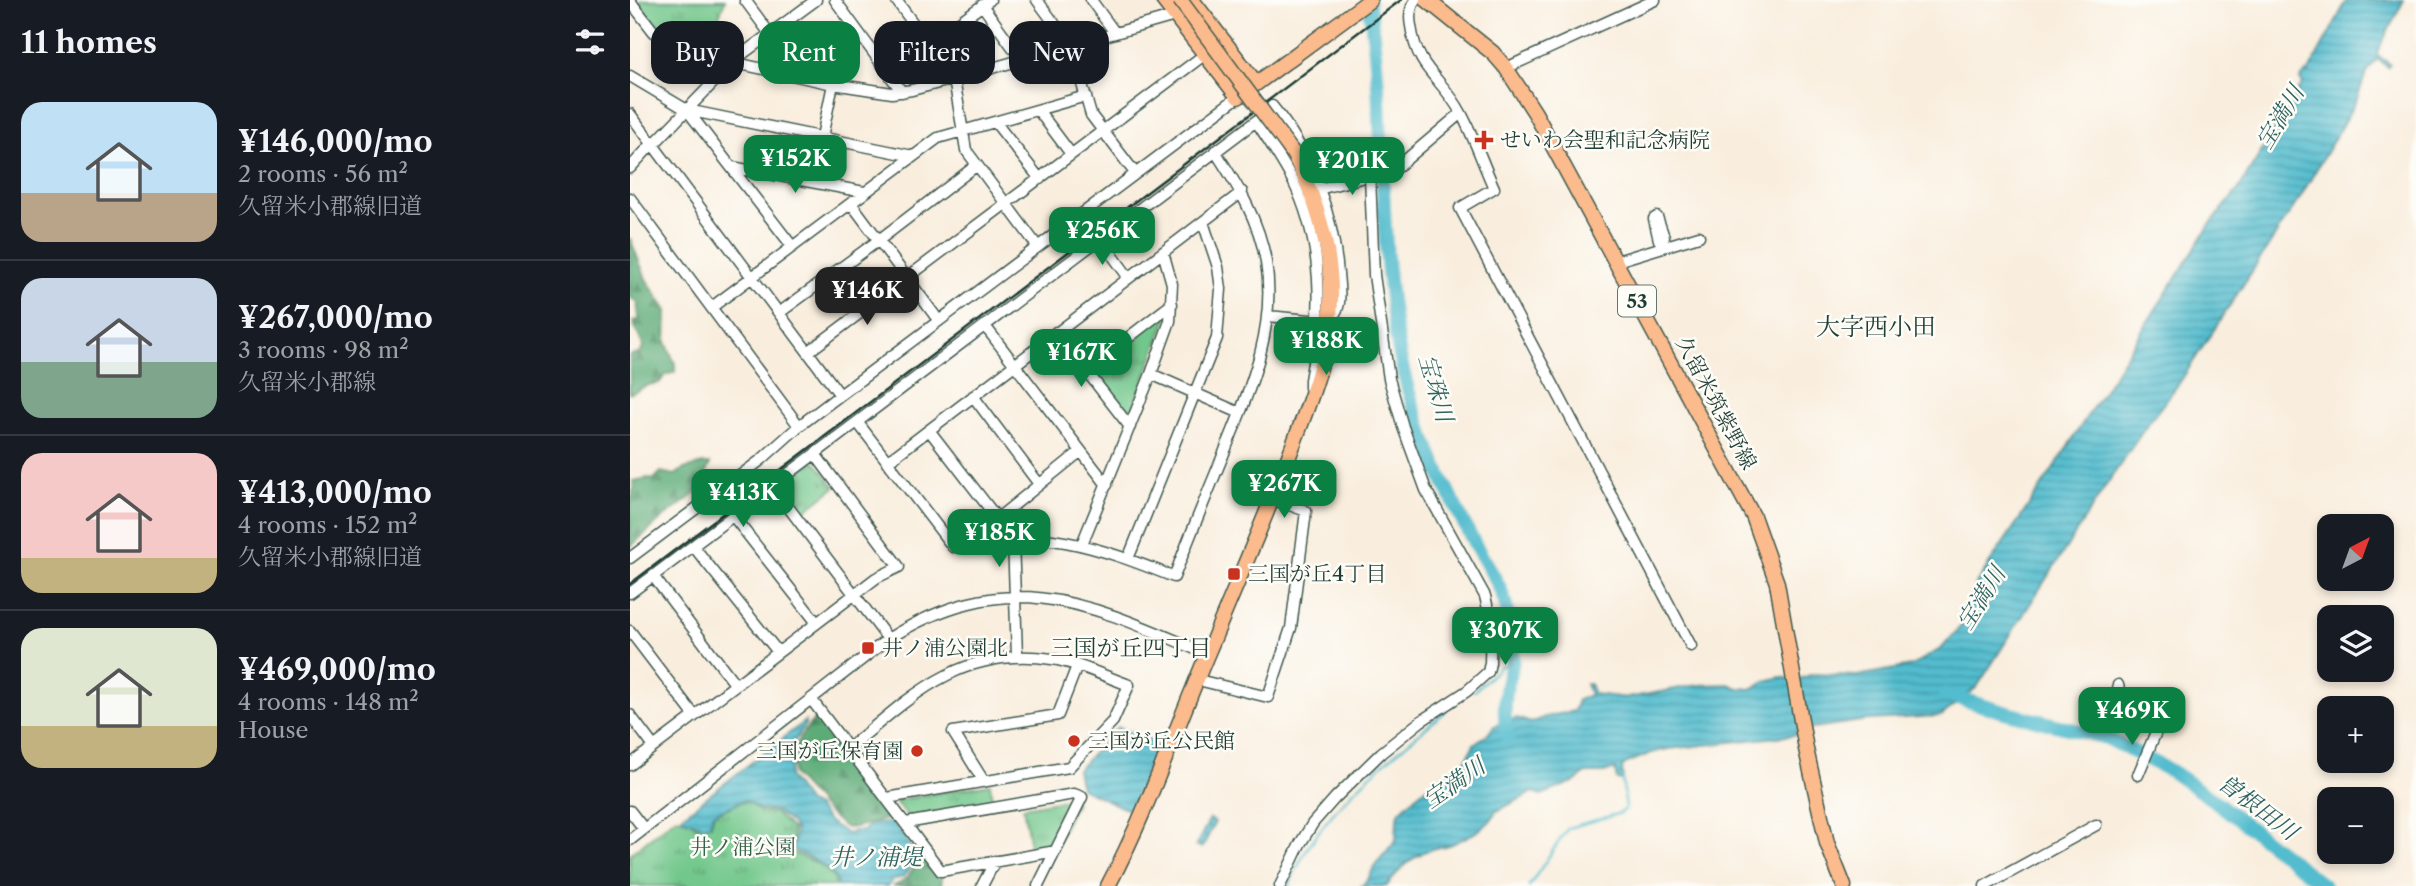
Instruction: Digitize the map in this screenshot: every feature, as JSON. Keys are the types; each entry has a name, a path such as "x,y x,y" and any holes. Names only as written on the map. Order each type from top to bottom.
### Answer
{"main road":[{"path":"1163,0 1238,97 1365,4"},
{"path":"1108,886 1154,787 1273,499 1311,398 1324,324 1331,302 1326,247 1314,199 1293,153 1180,0"},
{"path":"1193,0 1256,83"},
{"name":"久留米筑紫野線","path":"1427,0 1493,53 1535,113 1753,516 1777,583 1806,749 1827,843 1844,886"}],"street":[{"path":"745,0 760,21"},
{"path":"788,21 816,0"},
{"path":"835,0 874,53"},
{"path":"1037,0 1053,21"},
{"path":"1091,0 1115,33"},
{"path":"1109,35 1175,16 1193,0"},
{"path":"1416,0 1412,5 1410,20 1414,47 1420,60 1461,113 1494,188 1460,208 1691,646"},
{"path":"1506,68 1656,0"},
{"path":"630,1 651,29"},
{"path":"900,1 913,21"},
{"path":"958,21 986,3 1009,39"},
{"path":"808,352 1204,55"},
{"path":"744,66 875,92 902,92 934,84"},
{"path":"630,76 687,110 913,156"},
{"path":"630,168 711,84"},
{"path":"896,84 902,92"},
{"path":"955,84 966,150 1038,247"},
{"path":"1083,84 1091,115 1135,173"},
{"path":"822,137 833,85"},
{"path":"712,307 938,138 1086,96"},
{"path":"630,558 761,460 799,426 1238,97"},
{"path":"1272,106 1299,146 1319,189 1335,244 1339,305 1324,324"},
{"path":"687,110 792,246"},
{"path":"1038,110 1071,154"},
{"path":"1319,189 1391,171 1461,113"},
{"path":"630,114 840,395"},
{"path":"995,121 1040,178"},
{"path":"630,593 1256,121 1279,155 1306,214 1312,237 1324,324"},
{"path":"858,423 953,547 971,542 1013,538 1082,544 1174,577 1258,366 1268,316 1266,262 1259,234 1242,192 1215,151"},
{"path":"779,313 977,165"},
{"path":"732,167 864,192"},
{"path":"1280,886 1313,823 1335,798 1381,752 1420,721 1467,691 1488,671 1490,663 1490,622 1485,596 1426,491 1389,379 1374,275 1372,175"},
{"path":"887,462 1242,192"},
{"path":"630,198 799,426"},
{"path":"851,203 939,321"},
{"path":"1128,559 1217,338 1221,289 1218,267 1203,222"},
{"path":"1617,261 1662,243 1699,236"},
{"path":"1100,238 1129,278"},
{"path":"1082,544 1170,321 1170,272 1163,252"},
{"path":"1086,370 1172,304"},
{"path":"1268,316 1324,324"},
{"path":"985,326 1107,485"},
{"path":"1056,332 1130,427"},
{"path":"1151,374 1240,413"},
{"path":"973,396 1039,484"},
{"path":"929,430 1013,538 1017,656"},
{"path":"998,517 1081,451"},
{"path":"630,765 855,592 900,567 815,454"},
{"path":"773,487 888,639"},
{"path":"1198,680 1268,697 1291,628 1306,511 1273,499"},
{"path":"733,516 817,623"},
{"path":"694,547 778,652"},
{"path":"654,575 737,683"},
{"path":"630,840 888,639 918,621 965,603 1016,597 1060,600 1095,608 1207,654"},
{"path":"630,631 694,715"},
{"path":"848,749 925,686 979,662 1017,656 1055,659 1129,685 1113,721 1069,766 887,798"},
{"path":"983,780 953,732 1058,715 1077,666"},
{"path":"2118,685 2121,704 2130,713 2158,727 2138,775"},
{"path":"811,699 941,870 1056,851"},
{"path":"630,715 654,747"},
{"path":"906,823 1074,794 1082,797 1038,886"},
{"path":"630,811 644,829"},
{"path":"1985,886 2096,825"},
{"path":"982,886 995,861"}],"green space":[{"path":"642,0 725,0 718,21 654,21 638,3"},
{"path":"630,238 646,279 667,311 666,342 675,364 675,372 666,375 659,383 630,394 630,355 640,353 643,347 633,322 640,318 637,314 638,303 630,297"},
{"path":"1164,314 1168,316 1130,417 1126,417 1092,373 1093,369"},
{"path":"812,461 816,462 835,487 799,515 778,490 779,485"},
{"path":"710,464 696,493 630,547 630,500 633,495 633,481 648,478 653,480 661,472 675,475 684,469"},
{"path":"817,718 870,790 885,804 892,817 848,828 843,826 793,775 795,748 806,729"},
{"path":"990,784 993,804 909,818 896,803 897,800"},
{"path":"1073,798 1076,802 1055,846 1031,852 1023,807"},
{"name":"井ノ浦公園","path":"741,802 750,803 759,811 775,813 793,830 791,852 825,869 834,879 836,886 630,886 630,854 676,817 691,821 696,826 711,825 714,814"},
{"path":"922,858 928,860 942,878 941,886 893,886 907,878"}],"water":[{"name":"宝満川","path":"2347,0 2404,0 2377,52 2378,56 2390,64 2388,67 2377,59 2366,73 2357,99 2301,196 2180,382 2105,487 1977,687 1941,716 1868,720 1806,729 1794,735 1668,749 1625,764 1622,767 1623,780 1617,780 1615,769 1604,773 1586,773 1576,781 1542,795 1533,792 1495,812 1489,822 1472,834 1417,856 1394,876 1387,886 1361,886 1396,840 1400,811 1419,793 1466,760 1474,744 1494,726 1517,718 1531,723 1574,711 1578,700 1590,695 1586,684 1590,684 1594,694 1627,698 1697,685 1729,684 1751,689 1765,681 1781,677 1797,680 1813,674 1857,676 1911,666 1942,648 1962,625 1977,582 2052,471 2211,223 2238,190 2303,83 2300,80 2308,73"},
{"name":"井ノ浦堤","path":"805,721 787,752 791,763 789,777 808,803 817,807 829,822 847,834 864,831 868,825 893,822 919,857 903,877 892,880 888,886 838,886 832,873 826,868 792,849 796,831 791,823 776,811 760,809 744,800 713,814 710,824 704,826 680,818"},
{"path":"1118,727 1158,744 1130,811 1081,788 1077,770"},
{"path":"1210,819 1215,822 1202,848 1196,845"}],"waterway":[{"name":"宝珠川","path":"1368,0 1378,92 1385,231 1394,324 1409,392 1432,455 1505,602 1513,653 1505,698 1508,739"},
{"path":"1474,691 1501,666 1513,663"},
{"name":"曽根田川","path":"1945,694 2107,738 2171,771 2219,804 2324,886"},
{"path":"1289,886 1301,859 1335,811 1378,769 1446,711"},
{"path":"1529,886 1568,828 1621,813 1626,808 1622,778"}],"railway":[{"path":"630,584 1401,0"}],"place":[{"name":"せいわ会聖和記念病院","path":"1484,140"},
{"name":"三国が丘4丁目","path":"1234,574"},
{"name":"井ノ浦公園北","path":"868,648"},
{"name":"三国が丘公民館","path":"1074,741"},
{"name":"三国が丘保育園","path":"917,751"}],"district":[{"name":"大字西小田","path":"1876,327"},
{"name":"三国が丘四丁目","path":"1131,648"}]}
